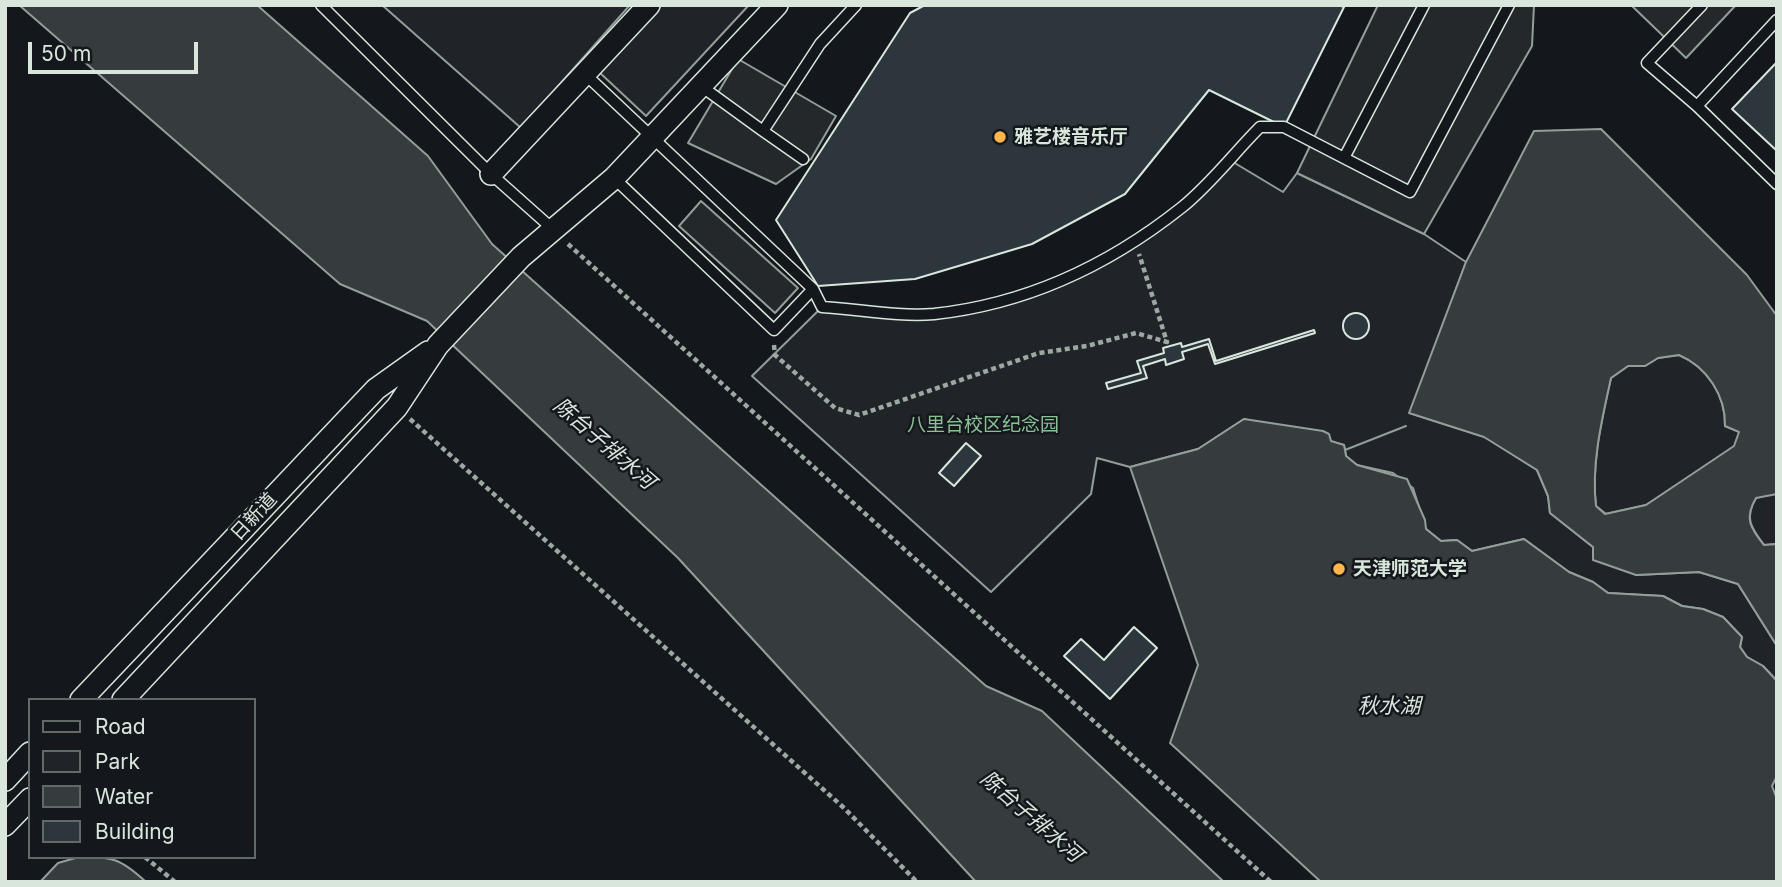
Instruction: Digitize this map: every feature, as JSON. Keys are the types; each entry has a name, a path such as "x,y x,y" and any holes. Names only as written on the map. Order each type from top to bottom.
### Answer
{"street":[{"path":"491,174 649,5"},
{"name":"日新道","path":"125,698 397,407 438,345 521,257 555,231 614,178 777,5"},
{"name":"日新道","path":"83,698 376,388 438,345"},
{"path":"5,780 28,755"},
{"path":"5,825 28,801"}],"lane":[{"path":"321,5 491,174 555,231"},
{"path":"763,131 820,44 856,5"},
{"path":"1344,158 1424,5"},
{"path":"585,74 813,289 822,307 932,314 1039,291 1093,268 1184,206 1260,127 1284,127 1410,192 1509,5"},
{"path":"1702,5 1647,63 1697,106 1777,184"},
{"path":"1697,106 1777,20"},
{"path":"701,86 803,159"},
{"path":"614,178 774,330 813,289"}],"path":[{"path":"555,231 1270,882"},
{"path":"774,330 775,355 835,408 859,415 1039,353 1136,333 1167,342 1135,241"},
{"path":"397,407 844,808 917,882"},
{"path":"147,859 175,882"}],"green space":[{"path":"382,5 630,5 521,128"},
{"path":"661,5 749,5 646,116 599,72"},
{"name":"八里台校区纪念园","path":"1228,159 1283,192 1297,173 1424,234 1466,262 1410,413 1485,437 1537,470 1548,496 1550,513 1593,547 1636,575 1699,572 1738,584 1777,646 1777,681 1763,666 1747,657 1740,647 1742,637 1723,617 1703,609 1682,606 1663,596 1608,593 1593,582 1569,572 1524,539 1472,551 1457,540 1441,541 1426,529 1413,488 1393,473 1357,465 1346,456 1344,445 1244,419 1198,449 1130,467 1097,458 1091,494 991,592 752,376 822,307 932,314 988,304 1093,268 1183,206"},
{"path":"1679,355 1698,367 1713,383 1722,404 1725,426 1740,432 1734,447 1646,505 1606,514 1596,506 1595,474 1598,442 1611,378 1628,366 1645,366 1658,358"},
{"path":"1777,494 1777,544 1764,545 1753,528 1750,511 1756,498"}],"shaded area":[{"path":"1378,5 1534,5 1532,46 1424,234 1297,173"},
{"path":"1631,5 1736,5 1686,58"},
{"path":"738,59 836,116 811,159 776,184 688,143"},
{"path":"701,201 798,288 775,313 679,226"}],"water":[{"name":"陈台子排水河","path":"19,5 257,5 428,156 492,244 986,686 1042,711 1224,882 976,882 678,558 427,321 340,284"},
{"path":"1601,129 1747,275 1777,316 1777,494 1756,498 1750,511 1750,523 1764,545 1777,544 1777,646 1738,584 1699,572 1636,575 1593,560 1593,547 1550,513 1548,496 1537,470 1484,437 1409,413 1466,262 1534,131","holes":["1679,355 1689,360 1713,384 1722,404 1725,426 1739,432 1734,446 1646,505 1605,514 1596,506 1595,474 1598,442 1611,378 1628,366 1645,366 1658,358"]},
{"name":"秋水湖","path":"1244,419 1323,431 1329,434 1331,441 1344,445 1346,456 1357,465 1407,479 1425,520 1426,529 1441,541 1457,540 1472,551 1524,539 1569,572 1593,582 1608,593 1663,596 1682,606 1703,609 1723,617 1742,637 1740,647 1747,657 1763,666 1777,681 1777,776 1772,786 1777,799 1777,882 1321,882 1170,743 1198,665 1130,467 1198,449"},
{"path":"72,859 116,860 146,882 40,882 58,863"}],"building":[{"name":"雅艺楼音乐厅","path":"925,5 1344,7 1284,127 1209,90 1125,194 1032,244 915,279 818,286 776,220 910,13"},
{"path":"1777,62 1777,151 1732,109"},
{"path":"1356,313 1365,317 1369,326 1365,335 1356,339 1347,335 1343,326 1347,317"},
{"path":"1314,330 1315,333 1215,364 1208,344 1182,352 1184,359 1166,365 1165,359 1143,366 1147,378 1108,389 1106,383 1141,373 1137,361 1164,353 1163,348 1181,343 1182,347 1209,339 1216,361"},
{"path":"966,443 981,456 954,486 939,473"},
{"path":"1134,627 1157,648 1110,699 1064,656 1081,639 1104,660"}],"place":[{"name":"雅艺楼音乐厅","path":"1000,137"},
{"name":"天津师范大学","path":"1339,569"}]}
